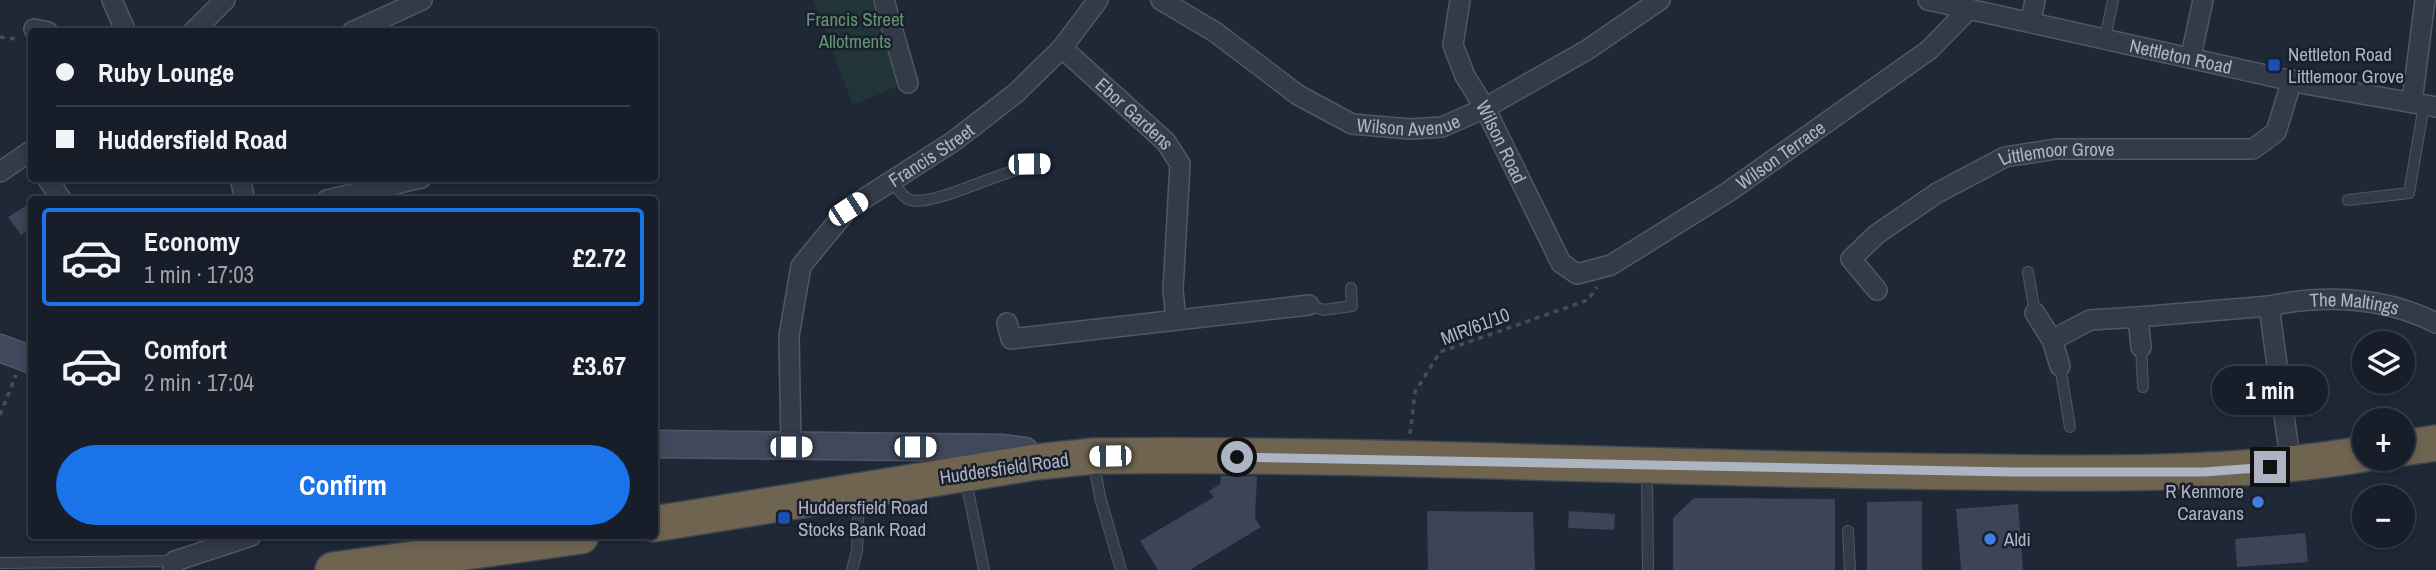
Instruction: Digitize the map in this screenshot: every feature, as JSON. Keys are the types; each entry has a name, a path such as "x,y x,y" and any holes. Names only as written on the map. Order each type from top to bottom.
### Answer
{"highway":[{"path":"2415,446 2436,443"},
{"name":"Huddersfield Road","path":"658,523 1036,462 1094,456 2024,472 2204,472 2291,466 2352,456"},
{"path":"332,570 370,568 561,539"}],"street":[{"path":"112,0 124,28"},
{"path":"200,28 225,0"},
{"path":"361,28 422,0"},
{"path":"884,0 908,83"},
{"name":"Francis Street","path":"791,447 789,336 801,266 848,209 954,141 1016,93 1062,48 1098,0"},
{"name":"Wilson Avenue","path":"1161,0 1215,32 1298,95 1352,124 1410,129 1441,127 1485,108 1587,50 1660,0"},
{"name":"Wilson Road","path":"1460,0 1453,45 1465,76 1485,108 1561,263 1577,274"},
{"name":"Nettleton Road","path":"1928,0 2292,80 2424,104"},
{"path":"2031,21 2035,0"},
{"path":"2191,56 2203,0"},
{"path":"2424,104 2425,0"},
{"name":"Wilson Terrace","path":"1577,274 1611,265 1728,191 1928,50 1968,10"},
{"name":"Ebor Gardens","path":"1062,48 1166,142 1180,164 1173,290 1176,320"},
{"name":"Littlemoor Grove","path":"1877,290 1851,259 1877,234 1937,193 2005,157 2056,149 2253,149 2276,132 2292,80"},
{"path":"0,172 28,155"},
{"path":"344,196 404,182"},
{"name":"The Maltings","path":"2052,340 2090,320 2269,306 2305,298 2366,301 2418,314 2436,323"},
{"path":"1007,323 1012,339 1309,305"},
{"path":"2269,306 2291,466"},
{"path":"2035,313 2052,340 2060,366"},
{"path":"2138,317 2141,347"},
{"path":"658,444 1001,448 1025,451 1036,462"},
{"path":"174,565 243,539"}],"lane":[{"path":"2105,39 2113,0"},
{"path":"2348,200 2409,193 2424,104"},
{"path":"892,181 908,199 915,201 959,190 1017,167 1045,164"},
{"path":"2028,272 2035,313"},
{"path":"1309,305 1324,310 1352,306 1351,288"},
{"path":"2141,347 2143,387"},
{"path":"2060,366 2070,427"},
{"path":"1094,456 1100,497 1121,570"},
{"path":"1647,464 1648,570"},
{"path":"964,474 984,570"},
{"path":"852,570 858,551 859,490"},
{"path":"1848,531 1850,570"},
{"path":"0,563 174,565"}],"path":[{"name":"MIR/61/10","path":"1407,461 1415,392 1440,352 1588,300 1611,265"},
{"path":"0,415 18,355"}],"green space":[{"name":"Francis Street Allotments","path":"813,0 875,0 903,84 853,105"}],"building":[{"path":"28,204 28,231 21,235 8,217"},
{"path":"1221,476 1257,476 1255,518 1261,527 1190,570 1158,570 1140,541 1214,497 1209,491 1220,484"},
{"path":"1694,498 1835,499 1835,570 1673,570 1673,518"},
{"path":"1922,501 1922,570 1867,570 1867,502"},
{"name":"Aldi","path":"2018,504 2023,570 1961,570 1956,509"},
{"path":"1427,511 1533,512 1535,570 1428,570"},
{"path":"1569,511 1615,514 1614,530 1568,528"},
{"path":"2305,533 2308,562 2237,567 2235,539"}],"place":[{"name":"Nettleton Road Littlemoor Grove","path":"2274,65"},
{"name":"R Kenmore Caravans","path":"2258,502"},
{"name":"Huddersfield Road Stocks Bank Road","path":"784,518"},
{"name":"Aldi","path":"1990,539"}],"route":[{"path":"1237,457 2012,472 2204,472 2270,467"}]}
